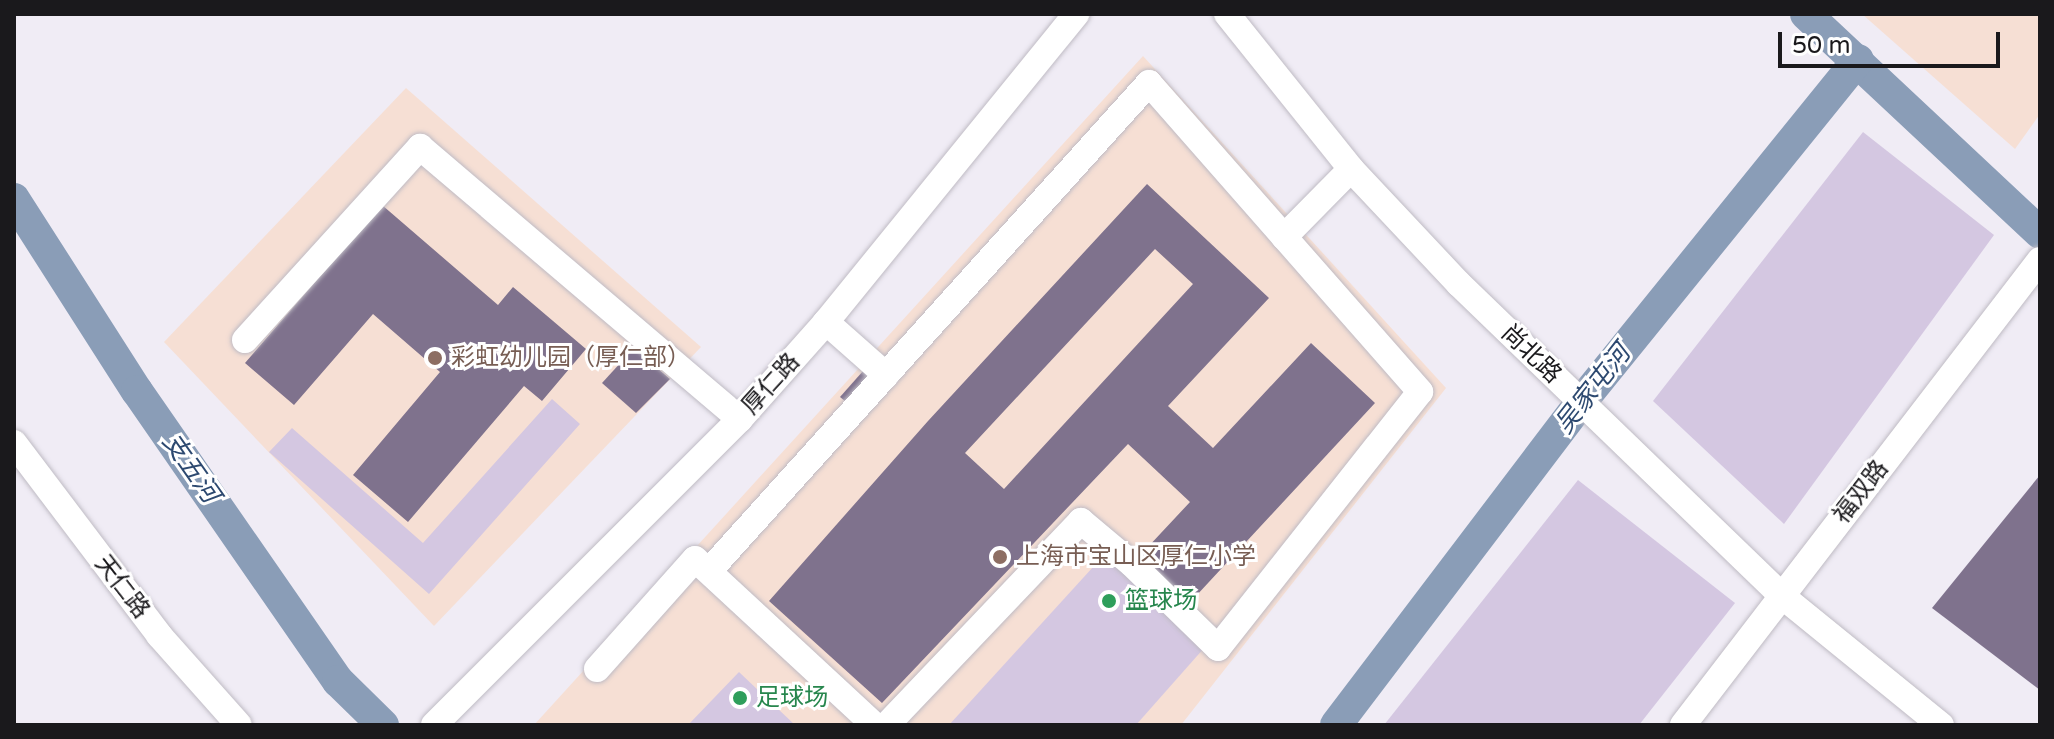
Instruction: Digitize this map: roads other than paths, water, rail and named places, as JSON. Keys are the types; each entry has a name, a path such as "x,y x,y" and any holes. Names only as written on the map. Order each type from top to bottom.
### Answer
{"street":[{"name":"厚仁路","path":"436,724 740,419 826,322 1076,14"},
{"name":"尚北路","path":"1227,14 1351,169 1459,284 1782,596 1941,725"},
{"path":"709,571 1149,83 1420,392 1218,648 1132,564 1081,521 887,725"},
{"path":"245,340 420,147 740,419"},
{"path":"1284,237 1351,169"},
{"name":"福双路","path":"1683,725 2040,260"},
{"path":"826,322 886,375"},
{"name":"天仁路","path":"14,443 159,635 239,725"},
{"path":"597,669 695,559 874,725"}],"waterway":[{"path":"1806,14 2040,233"},
{"name":"吴家屯河","path":"1336,725 1581,402 1858,60"},
{"name":"支五河","path":"14,199 137,391 338,681 383,725"}],"place":[{"name":"彩虹幼儿园（厚仁部）","path":"435,358"},
{"name":"上海市宝山区厚仁小学","path":"1000,557"},
{"name":"篮球场","path":"1109,601"},
{"name":"足球场","path":"740,698"}]}
